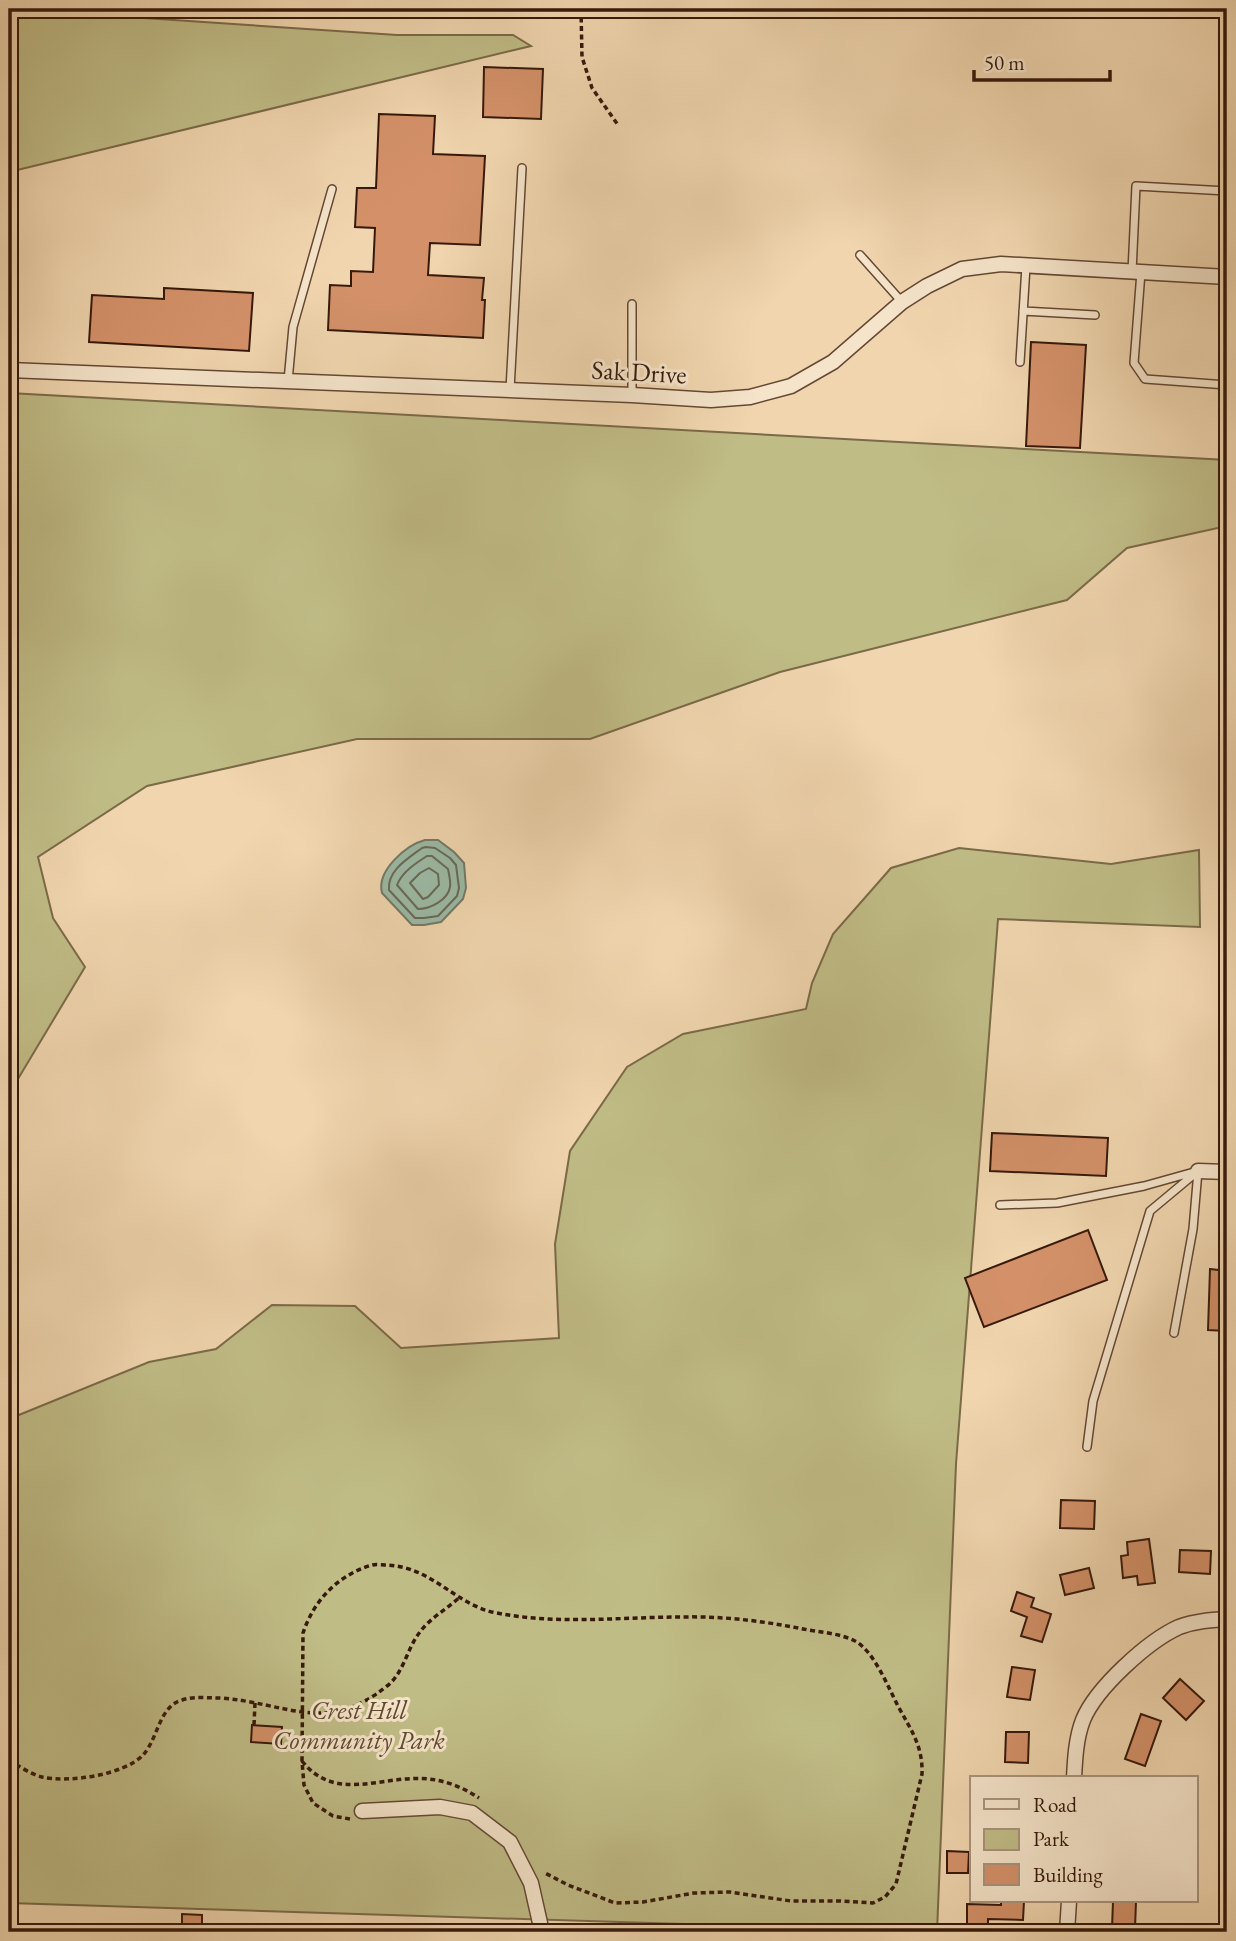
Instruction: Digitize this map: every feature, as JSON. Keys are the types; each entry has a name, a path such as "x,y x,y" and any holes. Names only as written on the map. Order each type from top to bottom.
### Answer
{"street":[{"name":"Sak Drive","path":"9,370 711,400 750,397 791,386 834,362 902,302 962,269 1002,264 1227,277"},
{"path":"1198,1171 1227,1172"},
{"path":"1074,1776 1077,1740 1083,1720 1094,1700 1110,1681 1145,1650 1179,1628 1209,1620 1227,1619"},
{"path":"362,1811 440,1807 472,1813 510,1842 531,1883 540,1923 539,1932"},
{"path":"1068,1932 1069,1902"}],"lane":[{"path":"510,390 523,168"},
{"path":"1227,191 1136,186 1134,363 1145,379 1227,385"},
{"path":"288,382 293,327 332,189"},
{"path":"860,255 902,302"},
{"path":"1020,362 1026,265"},
{"path":"632,304 632,395"},
{"path":"1023,311 1096,315"},
{"path":"1000,1205 1057,1203 1144,1186 1198,1171"},
{"path":"1174,1333 1193,1228 1198,1171"},
{"path":"1087,1447 1093,1401 1150,1211 1198,1171"}],"path":[{"path":"581,9 582,57 592,88 618,125"},
{"path":"362,1811 353,1819 333,1816 313,1803 304,1785 303,1633 309,1615 339,1580 373,1564 397,1566 423,1573 469,1603 494,1613 525,1617 595,1619 682,1616 784,1625 856,1642 874,1660 918,1742 923,1761 904,1856 895,1884 880,1901 791,1901 730,1892 694,1893 643,1902 615,1903 568,1885"},
{"path":"9,1760 42,1776 68,1779 122,1769 143,1755 151,1745 163,1716 180,1700 205,1697 255,1703 302,1713 333,1713 344,1710 363,1702 390,1684 397,1677 421,1629 460,1597"},
{"path":"254,1726 255,1703"}],"green space":[{"path":"9,9 397,35 513,35 531,46 9,172"},
{"path":"9,393 1227,460 1227,526 1127,548 1067,600 780,672 590,739 357,739 147,786 38,857 53,918 85,967 9,1094"},
{"name":"Crest Hill Community Park","path":"959,848 1111,864 1199,850 1200,927 998,919 956,1464 937,1932 9,1903 9,1419 149,1362 216,1349 272,1305 355,1306 401,1348 559,1338 555,1244 570,1151 627,1067 683,1034 806,1009 812,983 833,934 891,868"}],"water":[{"path":"425,840 438,840 464,863 466,888 463,899 441,922 412,925 382,893 381,885 394,860 409,847"}],"building":[{"path":"484,67 543,69 541,119 483,117"},
{"path":"379,114 435,116 433,154 485,156 480,245 430,243 428,275 484,278 483,338 328,330 330,285 351,286 351,271 373,272 375,228 355,227 357,188 376,188"},
{"path":"164,288 253,293 249,351 89,342 92,295 164,299"},
{"path":"1031,342 1086,345 1080,448 1026,446"},
{"path":"992,1133 1108,1138 1106,1176 990,1171"},
{"path":"1088,1230 1107,1280 984,1327 965,1278"},
{"path":"1210,1269 1227,1271 1227,1331 1208,1330"},
{"path":"1061,1500 1095,1501 1094,1529 1060,1528"},
{"path":"1149,1539 1155,1583 1138,1585 1137,1576 1123,1578 1121,1556 1128,1555 1127,1542"},
{"path":"1180,1550 1211,1551 1210,1574 1179,1572"},
{"path":"1089,1568 1094,1588 1065,1595 1060,1575"},
{"path":"1017,1592 1034,1598 1031,1607 1051,1614 1042,1642 1021,1636 1027,1617 1011,1611"},
{"path":"1012,1667 1035,1670 1030,1700 1007,1697"},
{"path":"1180,1679 1204,1701 1186,1720 1163,1698"},
{"path":"1141,1714 1161,1721 1145,1766 1125,1759"},
{"path":"252,1725 282,1727 281,1744 251,1742"},
{"path":"1006,1732 1029,1732 1028,1763 1005,1762"},
{"path":"947,1851 969,1852 968,1873 947,1873"},
{"path":"1001,1902 1024,1902 1023,1920 988,1919 988,1926 967,1926 967,1904 1001,1905"},
{"path":"1113,1902 1136,1902 1135,1929 1112,1929"},
{"path":"182,1914 202,1915 202,1932 182,1932"}]}
